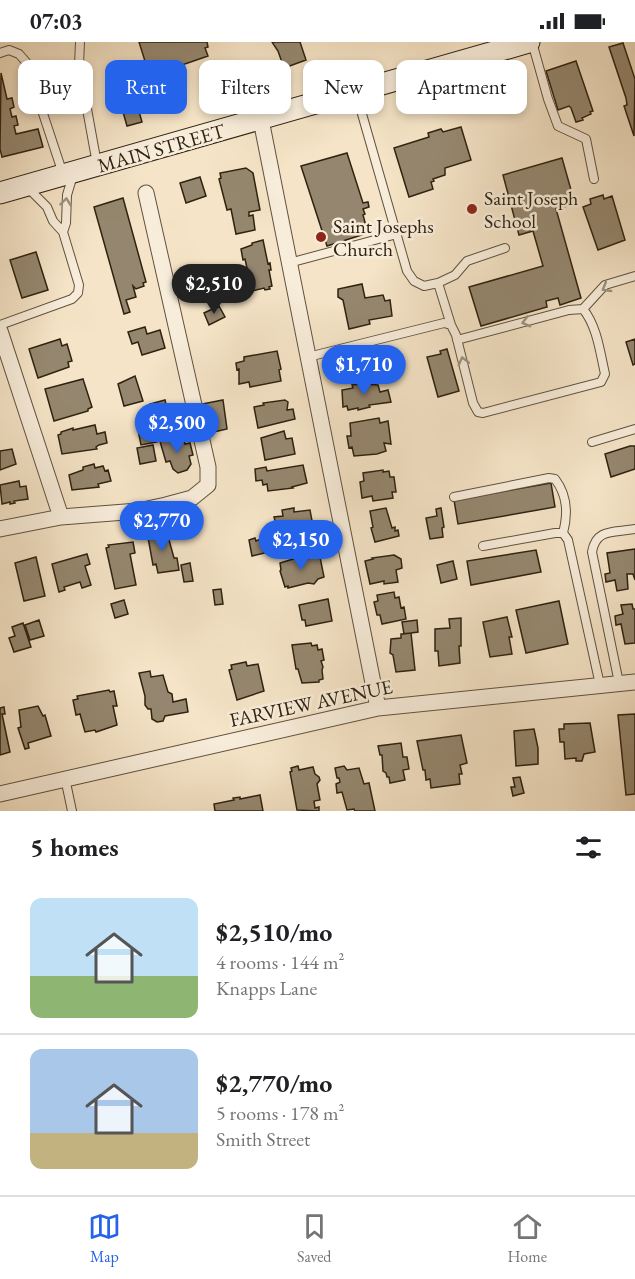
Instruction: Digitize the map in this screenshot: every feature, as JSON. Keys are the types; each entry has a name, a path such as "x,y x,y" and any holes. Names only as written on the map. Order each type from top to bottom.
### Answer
{"main road":[{"name":"MAIN STREET","path":"384,84 531,42"},
{"name":"MAIN STREET","path":"0,193 303,108"}],"street":[{"path":"261,120 378,708"},
{"path":"0,529 61,517 138,511 192,498 208,485 208,467 146,193"},
{"path":"0,331 61,517"},
{"name":"FARVIEW AVENUE","path":"0,794 378,708 635,682"}],"lane":[{"path":"80,42 79,65 98,166"},
{"path":"531,42 558,126 586,139 594,179"},
{"path":"0,53 9,50 19,54 26,62 46,122 69,174 66,223 63,232"},
{"path":"362,114 407,271 414,281 424,286 438,282 455,275 467,261 505,248"},
{"path":"0,325 72,299 78,293 77,273 63,232 53,221 47,207 26,186"},
{"path":"290,263 397,234"},
{"path":"457,340 569,310 583,309 605,285 635,276"},
{"path":"438,282 457,340 473,403 478,412 483,413 601,382 605,374 602,361 591,319 583,309"},
{"path":"308,357 444,322 451,325"},
{"path":"592,442 635,429"},
{"path":"454,497 549,478 555,479 563,489 568,516 563,533"},
{"path":"619,684 592,552 598,535 635,529"},
{"path":"483,546 563,533"},
{"path":"563,533 568,540 600,685"},
{"path":"65,778 72,811"}],"building":[{"path":"139,42 207,42 208,47 205,48 208,56 187,63 187,60 145,60"},
{"path":"272,42 300,42 306,60 291,65 291,60 281,60"},
{"path":"623,43 635,79 634,136 624,106 627,105 626,98 609,47"},
{"path":"576,61 593,111 582,118 583,120 576,122 569,106 558,110 546,71"},
{"path":"1,73 7,99 12,98 14,107 10,109 12,117 16,116 18,125 14,126 16,134 38,129 43,147 2,157 0,149"},
{"path":"124,114 140,114 142,122 127,126"},
{"path":"461,127 471,160 445,168 445,175 431,182 433,189 409,197 394,148 429,137 428,133"},
{"path":"347,153 363,203 368,202 369,207 363,209 365,214 363,215 368,233 327,246 301,166"},
{"path":"562,158 575,204 556,209 581,298 560,305 558,298 546,301 547,307 481,326 469,287 543,266 533,231 519,235 503,175"},
{"path":"246,168 253,173 260,210 249,212 249,216 253,215 255,230 236,234 231,209 227,210 219,179 221,178 220,173"},
{"path":"200,177 206,196 186,203 180,183"},
{"path":"603,195 604,199 612,196 625,240 598,250 583,207 591,204 590,199"},
{"path":"123,198 146,282 143,283 144,286 136,289 133,286 136,297 126,300 130,312 124,314 94,207"},
{"path":"263,240 268,264 270,263 272,286 269,287 270,289 252,291 241,249"},
{"path":"36,252 48,290 22,298 10,260"},
{"path":"362,284 365,298 383,295 385,301 390,300 392,316 369,320 370,324 349,329 343,300 338,297 338,289"},
{"path":"219,306 225,317 209,325 204,313"},
{"path":"145,327 147,334 160,330 165,348 142,355 138,342 132,344 128,332"},
{"path":"60,339 62,346 67,344 72,361 68,362 69,367 38,378 29,349"},
{"path":"635,339 635,364 633,365 626,342"},
{"path":"447,349 459,391 438,397 427,357 441,354 440,351"},
{"path":"277,351 281,381 250,387 249,382 239,384 239,369 237,370 236,363 244,361 244,357"},
{"path":"135,376 143,401 124,406 118,384"},
{"path":"83,379 92,407 88,411 54,421 45,389"},
{"path":"364,380 365,384 378,385 380,392 388,390 391,402 369,405 370,407 358,410 358,408 348,410 347,406 343,407 342,390 353,388 352,385 360,384 359,381"},
{"path":"165,400 170,421 155,425 150,404"},
{"path":"223,400 227,429 209,433 202,404"},
{"path":"285,400 288,402 287,410 293,409 295,419 258,428 254,407 264,405 263,403"},
{"path":"379,418 380,423 388,421 391,444 384,443 386,451 377,454 354,456 352,447 349,448 347,436 351,436 350,423"},
{"path":"95,425 97,434 105,432 107,443 99,445 97,449 62,454 58,435 61,432"},
{"path":"154,428 157,442 141,445 138,430"},
{"path":"284,431 286,439 292,438 295,454 265,460 261,438"},
{"path":"169,435 172,443 184,440 185,444 190,443 193,455 189,456 191,464 187,470 178,473 173,469 170,461 166,462 159,438"},
{"path":"153,445 156,461 140,464 137,448"},
{"path":"635,446 635,469 611,477 605,454"},
{"path":"12,449 16,464 0,470 0,451"},
{"path":"94,464 95,468 103,466 105,471 108,470 111,481 98,484 99,487 72,490 69,475"},
{"path":"303,465 307,483 293,488 268,491 267,484 263,485 262,480 256,481 255,469 266,467 267,471"},
{"path":"383,470 383,472 389,471 390,477 394,477 396,492 392,492 393,498 373,501 372,496 362,498 360,482 364,481 363,473"},
{"path":"19,481 20,487 26,486 28,499 2,504 0,485"},
{"path":"551,483 555,507 458,524 454,500"},
{"path":"294,508 294,512 310,510 313,526 298,532 299,534 279,535 274,517 283,516 282,510"},
{"path":"386,508 392,528 395,527 395,531 398,530 399,536 375,542 370,511"},
{"path":"441,508 443,537 430,539 426,518 437,516 436,509"},
{"path":"166,529 179,570 158,573 156,564 153,565 147,532"},
{"path":"268,536 273,551 252,556 249,540 255,538 256,541"},
{"path":"133,542 135,553 130,554 136,585 115,589 106,548 109,547 108,545"},
{"path":"635,549 635,580 633,574 627,574 628,589 617,591 615,580 606,582 605,574 610,573 607,553"},
{"path":"536,550 541,572 471,585 467,561"},
{"path":"87,554 90,564 85,566 91,585 82,588 80,582 64,587 65,590 59,592 52,564"},
{"path":"394,555 401,559 402,568 396,570 398,582 384,584 384,581 370,584 365,561"},
{"path":"303,556 304,559 320,557 324,577 318,579 314,584 285,587 280,563"},
{"path":"36,557 45,596 24,601 15,563"},
{"path":"453,561 457,579 441,583 437,565"},
{"path":"190,563 193,581 184,582 181,565"},
{"path":"221,589 223,604 215,605 213,590"},
{"path":"394,592 395,598 399,597 401,608 404,607 406,619 382,624 374,602 378,601 377,595"},
{"path":"328,599 332,621 306,626 305,620 302,620 299,605"},
{"path":"124,600 128,614 115,618 111,604"},
{"path":"559,601 568,644 526,653 516,610"},
{"path":"632,604 635,609 635,643 625,644 621,624 616,625 615,616 623,614 621,605"},
{"path":"507,617 512,637 509,637 512,654 490,657 483,622"},
{"path":"461,618 460,663 439,666 438,651 435,651 435,629 450,628 449,619"},
{"path":"39,620 44,636 30,640 25,625"},
{"path":"417,620 418,632 404,634 402,622"},
{"path":"23,623 31,647 14,652 9,638 15,636 12,627"},
{"path":"411,633 415,670 396,672 393,655 390,653 391,639 401,638 401,634"},
{"path":"311,643 312,646 317,645 318,650 322,649 323,679 319,682 302,683 298,669 296,669 292,645"},
{"path":"246,662 247,666 258,664 264,691 237,700 229,670 232,669 231,665"},
{"path":"150,671 151,677 163,675 168,692 172,694 173,702 186,699 188,712 165,716 163,721 157,722 152,719 151,709 145,705 139,673"},
{"path":"114,691 117,706 113,706 117,725 96,732 95,730 85,732 80,714 76,715 73,700 78,699 77,696"},
{"path":"38,706 43,716 45,715 51,736 28,743 29,748 25,749 18,728 21,727 19,710"},
{"path":"4,707 5,714 2,714 10,752 0,755 0,708"},
{"path":"635,714 635,794 626,795 618,715"},
{"path":"590,723 595,752 584,754 582,761 576,761 576,758 565,759 564,742 560,742 559,729 564,729 564,724"},
{"path":"534,729 538,748 538,764 516,766 514,731"},
{"path":"461,735 467,763 460,765 462,774 459,774 460,784 431,788 430,779 426,780 425,770 423,770 417,741"},
{"path":"401,743 403,757 407,757 409,769 403,770 405,780 390,783 389,777 383,771 382,755 380,755 378,746"},
{"path":"298,766 299,770 313,767 315,774 319,777 317,784 320,800 314,801 315,808 319,807 319,811 297,810 290,772 291,768"},
{"path":"344,766 347,770 359,768 364,784 369,783 375,811 347,810 342,792 337,793 336,784 340,782 335,768"},
{"path":"520,777 524,793 513,796 511,787 515,787 513,778"},
{"path":"260,795 263,811 215,811 214,804 234,800 233,798"}],"place":[{"name":"Saint Joseph School","path":"472,209"},
{"name":"Saint Josephs Church","path":"321,237"}]}
